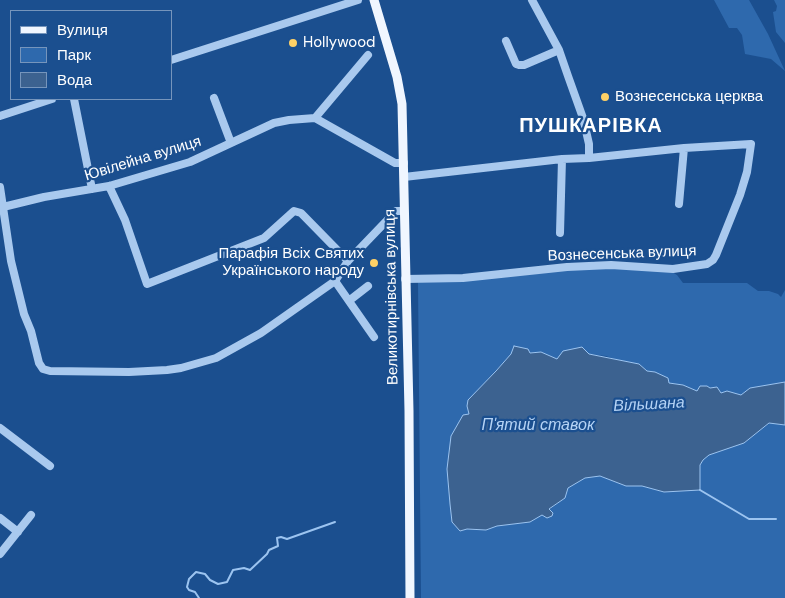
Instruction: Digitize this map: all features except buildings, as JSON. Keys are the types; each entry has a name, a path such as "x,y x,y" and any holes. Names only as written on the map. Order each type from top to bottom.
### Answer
{"main road":[{"name":"Великотирнівська вулиця","path":"374,0 401,90 403,121 410,598"}],"street":[{"path":"172,60 358,0"},
{"path":"532,0 559,50 583,118 589,144 589,158"},
{"path":"506,41 516,64 519,65 524,65 559,50"},
{"path":"368,55 315,118 395,163 404,163"},
{"path":"214,98 230,143"},
{"path":"0,116 49,100"},
{"path":"74,100 92,189"},
{"name":"Ювілейна вулиця","path":"3,207 44,197 109,186 190,162 278,122 315,118"},
{"name":"Вознесенська вулиця","path":"405,279 463,278 567,267 611,265 673,268 707,264 716,255 740,195 751,144 684,148"},
{"path":"404,177 562,159 684,148 679,204"},
{"path":"560,233 562,159"},
{"path":"109,186 125,220 147,284 264,238 294,211 301,213 348,261"},
{"path":"0,187 11,261 24,314 31,331 39,362 43,369 50,371 129,372 167,370 216,358 261,333 335,281 348,261 396,211 404,211"},
{"path":"335,281 374,336"},
{"path":"350,300 368,286"},
{"path":"0,428 50,466"},
{"path":"0,554 31,515"},
{"path":"0,518 18,532"}],"green space":[{"path":"714,0 749,0 768,34 785,71 771,59 745,54 742,35 737,28 729,28"},
{"path":"774,0 785,0 785,43 776,32 773,12 776,11 777,6"},
{"path":"574,268 667,269 677,275 683,283 747,283 758,291 769,291 781,297 785,290 785,382 750,388 741,395 727,391 721,393 697,391 683,385 669,383 655,372 647,371 639,364 620,361 606,356 589,354 557,359 541,352 511,354 474,394 469,414 451,436 460,531 467,529 486,530 497,526 530,522 565,498 568,488 585,478 600,476 626,486 642,486 664,492 700,489 700,464 709,455 744,443 770,423 785,425 785,598 421,598 418,282"}],"water":[{"name":"П'ятий ставок","path":"514,346 528,349 530,353 541,352 557,359 563,351 582,347 589,354 639,364 647,371 655,372 668,378 669,383 683,385 697,391 700,386 707,386 710,388 717,387 721,393 727,391 741,395 750,388 785,382 785,425 769,423 744,443 709,455 700,465 700,490 664,492 642,486 626,486 600,476 585,478 568,488 565,498 549,509 553,513 552,516 547,518 542,515 530,522 497,526 486,530 467,529 460,531 452,522 450,504 447,469 451,436 463,415 469,414 468,400 511,354"}],"waterway":[{"path":"700,490 749,519 776,519"},
{"name":"Вільшана","path":"199,598 195,592 187,587 189,579 196,572 205,574 210,580 218,584 227,582 233,570 244,568 250,570 269,550 278,546 277,538 287,539 335,522"}],"place":[{"name":"Hollywood","path":"293,43"},
{"name":"Вознесенська церква","path":"605,97"},
{"name":"Парафія Всіх Святих Українського народу","path":"374,263"}],"district":[{"name":"ПУШКАРІВКА","path":"591,127"}]}
